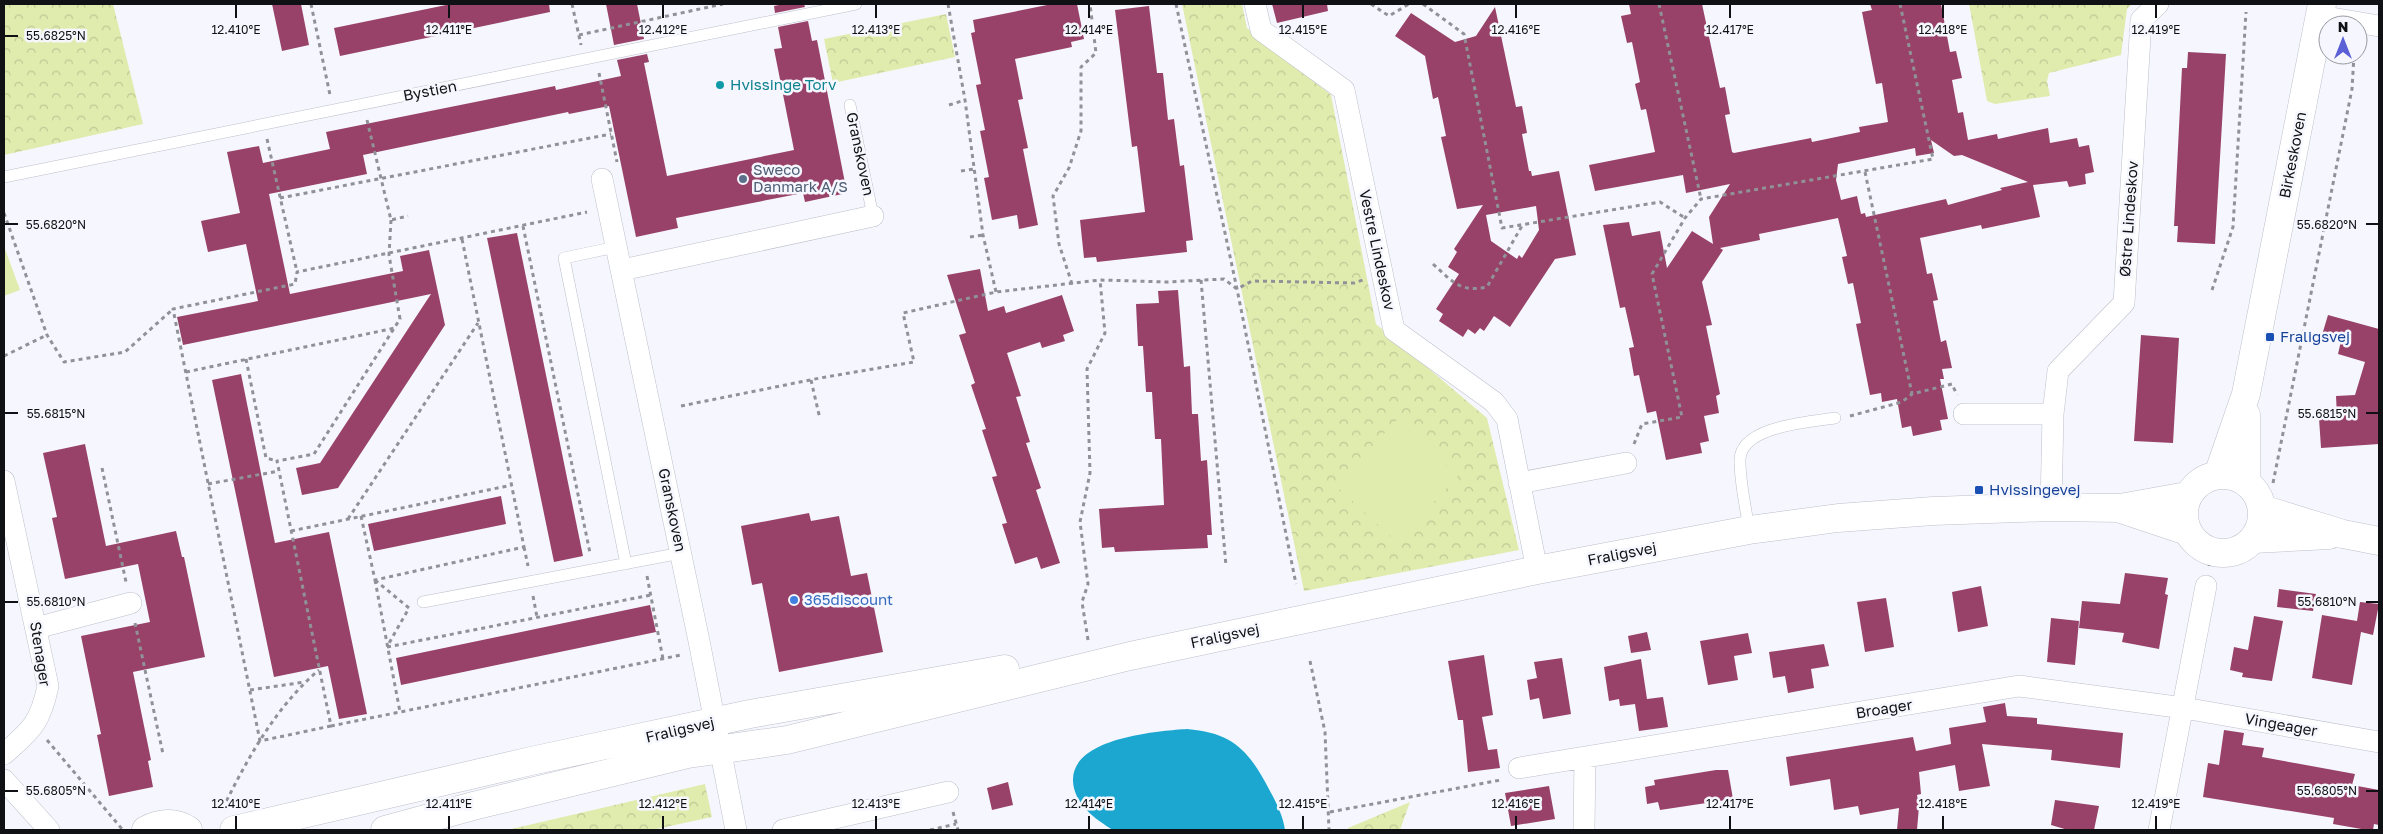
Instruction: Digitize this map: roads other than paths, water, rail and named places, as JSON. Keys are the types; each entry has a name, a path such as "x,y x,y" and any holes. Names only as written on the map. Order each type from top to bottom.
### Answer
{"street":[{"name":"Vestre Lindeskov","path":"1255,4 1261,30 1344,90 1394,330 1494,402 1507,418 1537,570"},
{"name":"Østre Lindeskov","path":"2052,507 2053,414 2058,371 2124,303 2141,20 2158,4"},
{"path":"2321,10 2379,26"},
{"name":"Birkeskoven","path":"2218,475 2246,394 2321,10"},
{"name":"Granskoven","path":"602,179 681,553 736,830"},
{"name":"Granskoven","path":"622,270 873,216"},
{"name":"Birkeskoven","path":"2246,394 2255,495"},
{"path":"1964,414 2053,414"},
{"path":"1520,483 1626,463"},
{"path":"2255,495 2262,520 2253,539 2244,547 2223,554 2202,548 2187,532 2184,520 2187,496 2195,486 2206,479 2218,475 2237,478 2255,495 2343,534"},
{"name":"Stenager","path":"4,481 48,686 44,708 35,726 4,754"},
{"name":"Fraligsvej","path":"385,830 477,805 688,754 720,751 787,740 1130,656 1537,570 1749,530 1838,518 1933,511 2052,507 2120,508 2187,496"},
{"name":"Fraligsvej","path":"2120,508 2187,532"},
{"path":"2253,539 2343,534 2379,540"},
{"path":"2159,830 2206,586"},
{"path":"36,628 131,603"},
{"name":"Fraligsvej","path":"227,822 531,762 715,722 998,670 1091,658 1130,656"},
{"name":"Broager","path":"1520,768 2019,686 2184,708"},
{"name":"Vingeager","path":"2184,708 2379,742"},
{"path":"1584,757 1584,830"},
{"path":"4,780 49,830"},
{"path":"783,830 948,792"},
{"path":"146,830 160,824 169,824 188,830"}],"lane":[{"name":"Bystien","path":"4,178 856,4"},
{"name":"Granskoven","path":"850,105 873,216"},
{"path":"616,247 564,258 626,564"},
{"path":"1749,530 1739,459 1746,443 1766,431 1835,418"},
{"path":"423,602 681,553"}],"water":[{"path":"1187,729 1217,735 1238,746 1247,755 1255,765 1275,801 1285,830 1113,830 1099,821 1081,804 1074,789 1073,781 1076,767 1086,755 1100,746 1137,735"}],"place":[{"name":"Hvissinge Torv","path":"720,85"},
{"name":"Sweco Danmark A/S","path":"743,179"},
{"name":"Fraligsvej","path":"2270,337"},
{"name":"Hvissingevej","path":"1979,490"},
{"name":"365discount","path":"794,600"}]}
